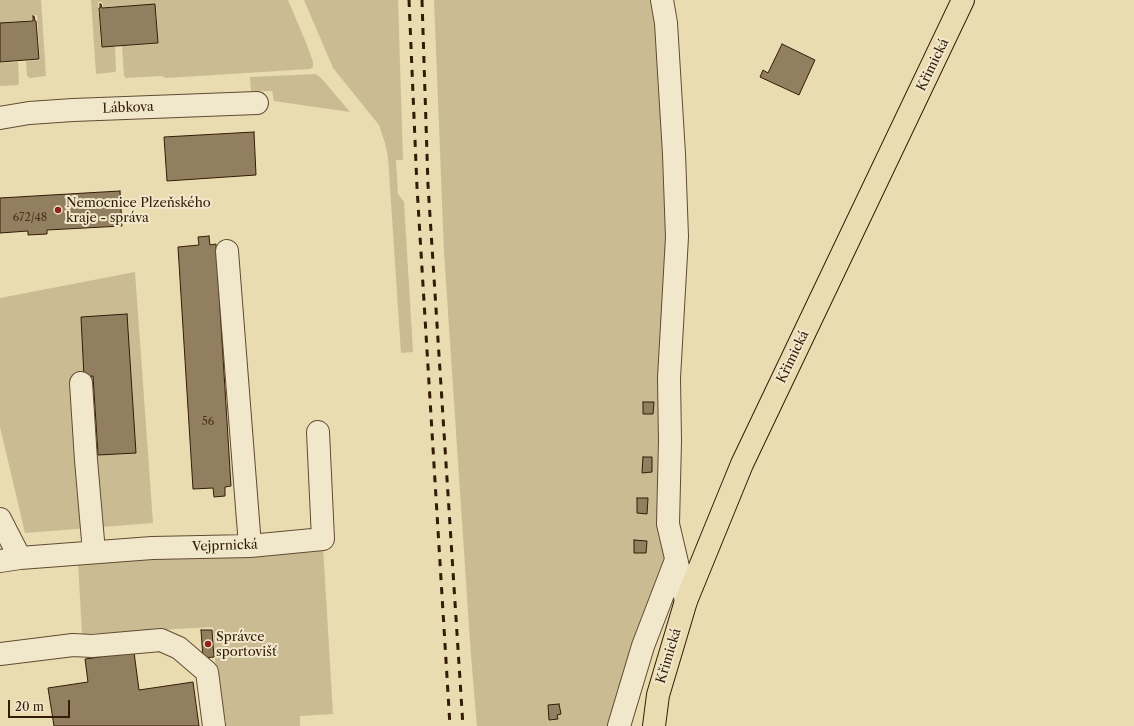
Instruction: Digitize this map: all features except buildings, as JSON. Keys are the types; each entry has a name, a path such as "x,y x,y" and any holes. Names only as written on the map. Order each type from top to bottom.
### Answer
{"main road":[{"name":"Křimická","path":"654,726 658,695 686,601 742,464 963,0"}],"street":[{"path":"662,0 666,23 678,237 669,378 670,441 668,524 686,601"},
{"name":"Lábkova","path":"0,118 29,113 257,103"},
{"path":"227,251 250,546"},
{"path":"81,383 94,552"},
{"name":"Vejprnická","path":"0,519 10,560 152,548 250,546 323,539 318,432"},
{"path":"619,726 643,646 676,560"},
{"path":"0,654 73,645 92,646 161,640 179,648 207,672 214,726"}],"shaded area":[{"path":"0,0 41,0 46,76 30,78 27,76 26,61 40,60 37,15 33,15 32,20 0,23"},
{"path":"91,0 288,0 307,45 313,62 313,67 310,69 166,78 161,76 126,78 124,76 122,46 158,44 156,4 103,7 102,2 98,2 101,47 115,47 116,70 115,72 96,74"},
{"path":"304,0 398,0 403,160 396,160 398,194 404,202 413,352 401,353 388,157 385,143 379,125 333,68"},
{"path":"434,0 662,0 676,560 619,726 477,726 444,252"},
{"path":"18,62 18,85 0,86 0,63"},
{"path":"316,74 350,112 274,101 272,91 251,91 250,77"},
{"path":"135,272 153,523 25,533 0,427 0,298"},
{"path":"323,547 333,714 300,716 300,726 226,726 226,720 219,721 213,627 82,634 78,561"}],"railway":[{"path":"409,0 417,187 450,726"},
{"path":"422,0 428,185 463,726"}],"place":[{"name":"Nemocnice Plzeňského kraje - správa","path":"58,210"},
{"name":"Správce sportovišť","path":"208,644"}]}
